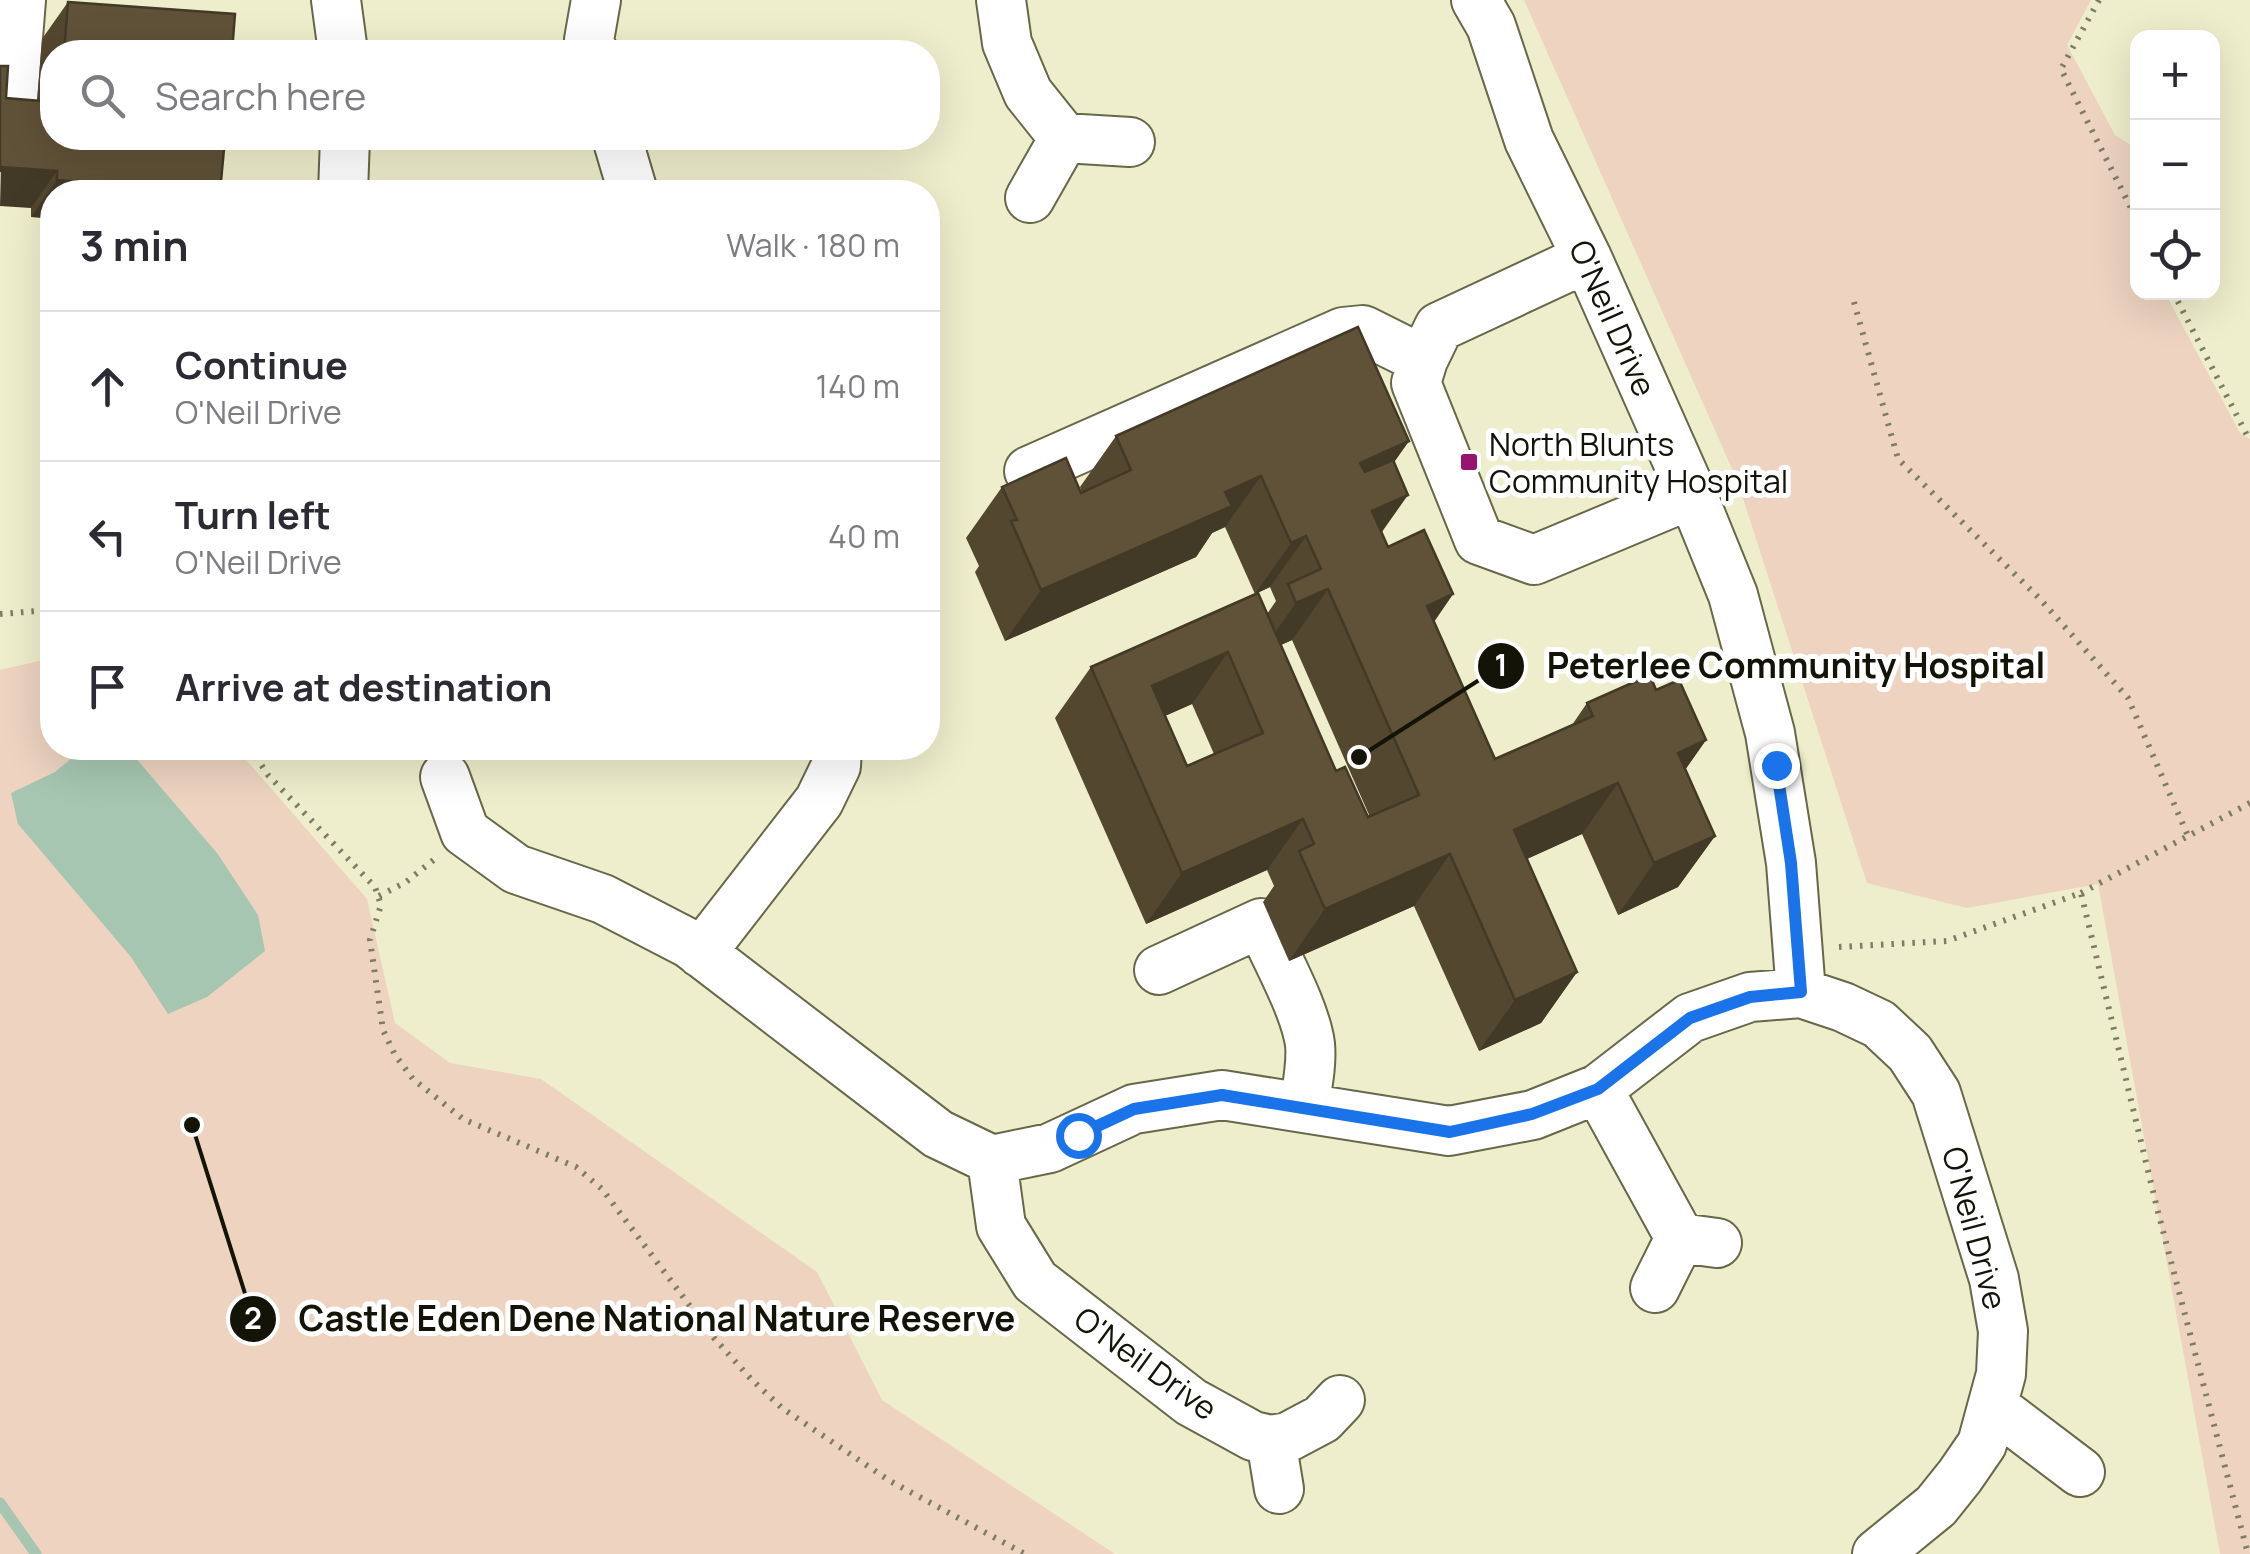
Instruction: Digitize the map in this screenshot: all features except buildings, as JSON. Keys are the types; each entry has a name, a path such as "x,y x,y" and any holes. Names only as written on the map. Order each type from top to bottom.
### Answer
{"street":[{"path":"10,138 21,0"},
{"path":"336,0 341,40"},
{"path":"589,40 596,0"},
{"path":"1000,0 1007,43 1028,93 1064,138 1130,142"},
{"name":"O'Neil Drive","path":"1476,0 1491,26 1529,140 1587,258 1692,494 1732,595 1770,732 1791,863 1799,971 1843,1007 1878,1024 1910,1053 1936,1093 1994,1279 2003,1331 2000,1374 1982,1444 1936,1506 1877,1554"},
{"path":"1030,198 1064,138"},
{"path":"343,180 344,150"},
{"path":"621,150 630,180"},
{"path":"1587,258 1440,326 1423,360 1416,383 1479,540 1534,560 1692,494"},
{"path":"1029,470 1343,332 1363,330 1423,360"},
{"path":"701,953 819,801 836,760"},
{"path":"446,777 465,832 516,868 603,899 690,944 938,1134 992,1160"},
{"path":"1159,970 1261,924 1310,1040 1304,1108"},
{"name":"O'Neil Drive","path":"1271,1440 1253,1436 1191,1402 1035,1282 1001,1226 992,1160 1050,1148 1134,1109 1222,1095 1450,1132 1532,1114 1598,1089 1690,1018 1750,997 1799,971"},
{"path":"1598,1089 1698,1241 1655,1288"},
{"path":"1278,1489 1271,1440 1288,1438 1322,1419 1340,1400"},
{"path":"1993,1406 2080,1472"}],"path":[{"path":"2099,0 2061,68 2132,210"},
{"path":"2177,300 2250,440"},
{"path":"1854,302 1898,459 2040,599 2128,698 2188,836"},
{"path":"0,614 40,611"},
{"path":"258,760 375,886 380,905 370,940 383,1030 413,1079 462,1120 576,1168 602,1188 714,1338 782,1408 890,1481 1025,1554"},
{"path":"1799,971 1947,942 2081,892 2250,804"},
{"path":"379,896 406,882 465,832"},
{"path":"2081,892 2158,1212 2248,1554"}],"shaded area":[{"path":"1524,0 2091,0 2067,45 2115,135 2130,145 2130,300 2169,300 2240,433 2250,439 2250,1554 2220,1554 2098,884 1967,908 1867,883 1737,480"},
{"path":"40,661 40,760 246,760 367,899 395,1023 450,1063 541,1079 817,1272 882,1400 1115,1554 0,1554 0,670"},
{"path":"70,760 137,760 217,853 258,915 265,951 207,997 168,1014 131,957 18,824 11,793 55,772"}],"waterway":[{"path":"0,1503 36,1554"}],"place":[{"name":"North Blunts Community Hospital","path":"1469,462"},
{"name":"Peterlee Community Hospital","path":"1359,757"},
{"name":"Castle Eden Dene National Nature Reserve","path":"192,1125"}],"route":[{"path":"1078,1135 1134,1109 1222,1095 1450,1132 1532,1114 1598,1089 1690,1018 1750,997 1801,992 1791,863 1776,765"}]}
